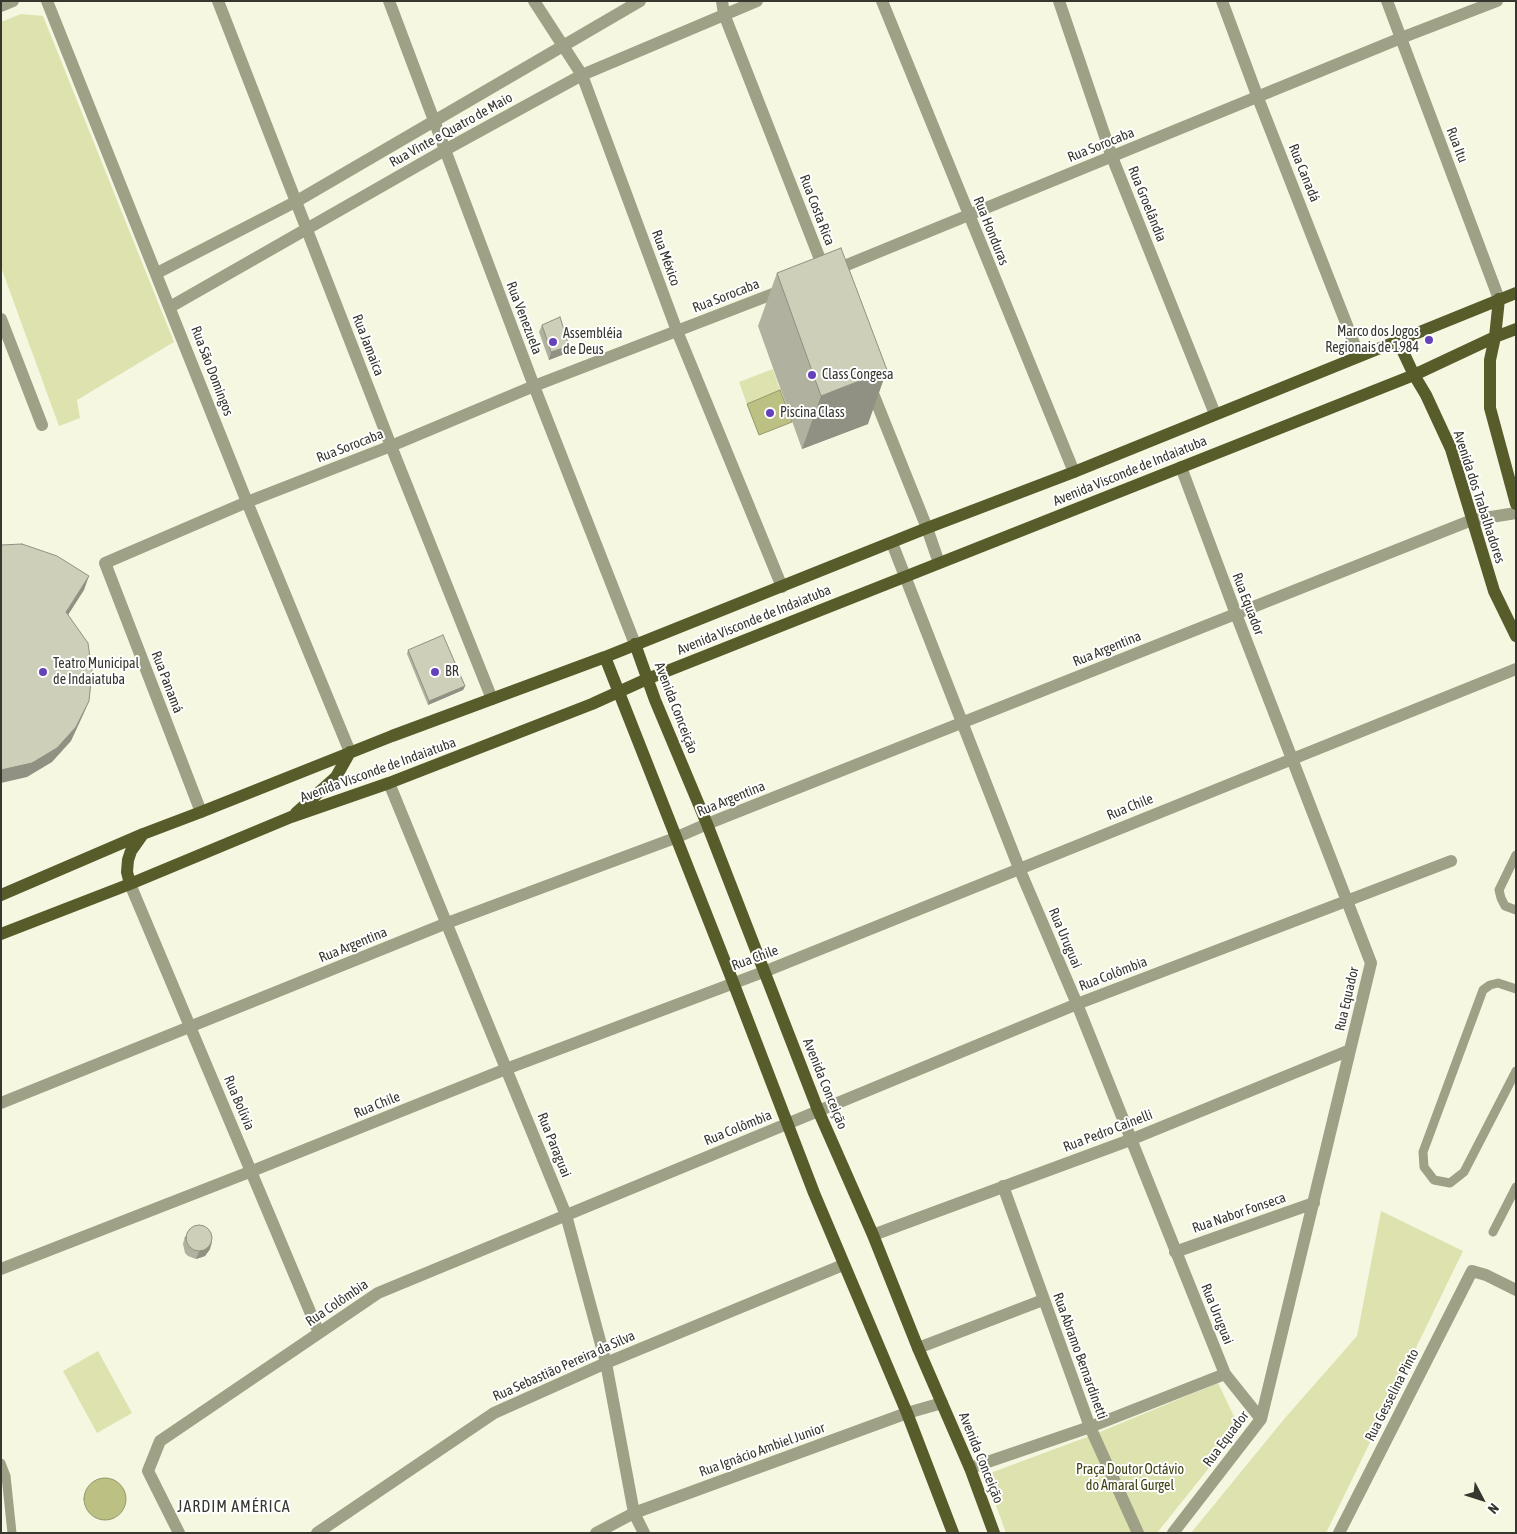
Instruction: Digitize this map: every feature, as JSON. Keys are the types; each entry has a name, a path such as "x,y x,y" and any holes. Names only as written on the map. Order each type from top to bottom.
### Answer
{"main road":[{"name":"Avenida Visconde de Indaiatuba","path":"1,895 142,834 350,752 605,657 927,528 1074,472 1499,299 1516,294"},
{"path":"1499,299 1495,337 1490,360 1490,408 1516,504"},
{"name":"Avenida Visconde de Indaiatuba","path":"1,934 130,884 291,817 389,783 592,704 647,679 1414,374 1516,329"},
{"name":"Avenida dos Trabalhadores","path":"1398,341 1451,449 1494,591 1516,636"},
{"name":"Avenida Conceição","path":"636,644 647,679 766,971 818,1110 874,1235 918,1348 970,1468 994,1533"},
{"path":"605,657 844,1265 907,1413 953,1533"},
{"path":"291,817 336,777 350,752"},
{"path":"130,884 126,872 128,860 131,851 142,834"}],"street":[{"path":"1,6 13,1"},
{"name":"Rua São Domingos","path":"47,1 246,502 350,752"},
{"name":"Rua Jamaica","path":"218,1 391,446 492,698"},
{"name":"Rua Venezuela","path":"390,1 534,386 636,644"},
{"name":"Rua México","path":"534,1 582,75 677,331 782,587"},
{"name":"Rua Vinte e Quatro de Maio","path":"157,274 297,202 640,1"},
{"name":"Rua Costa Rica","path":"722,1 724,14 823,278"},
{"name":"Rua Vinte e Quatro de Maio","path":"170,307 445,150 582,75 757,1"},
{"name":"Rua Honduras","path":"882,1 1074,472"},
{"name":"Rua Groelândia","path":"1060,1 1112,157 1215,414"},
{"name":"Rua Canadá","path":"1222,1 1359,356"},
{"name":"Rua Itu","path":"1387,1 1499,299"},
{"name":"Rua Sorocaba","path":"823,278 968,214 1258,98 1401,38 1497,1"},
{"name":"Rua Sorocaba","path":"105,563 246,502 391,446 534,386 797,284"},
{"path":"1,319 42,425"},
{"path":"865,374 927,528 939,563"},
{"name":"Rua Equador","path":"1173,1533 1261,1419 1372,963 1181,467"},
{"name":"Rua Argentina","path":"1,1103 191,1028 447,922 675,838 1472,520 1516,513"},
{"name":"Rua Uruguai","path":"892,543 961,724 1019,868 1077,1004 1225,1374 1261,1419"},
{"name":"Rua Panamá","path":"105,563 201,812"},
{"name":"Rua Chile","path":"1,1269 252,1172 506,1069 766,971 1516,669"},
{"name":"Rua Paraguai","path":"389,783 566,1215 606,1363 634,1513 644,1533"},
{"name":"Rua Colômbia","path":"179,1533 148,1471 160,1441 378,1293 1077,1004 1451,861"},
{"name":"Rua Bolívia","path":"130,884 319,1334"},
{"name":"Rua Pedro Cainelli","path":"874,1235 1130,1140 1350,1050"},
{"name":"Rua Abramo Bernardinetti","path":"1003,1186 1090,1427 1138,1533"},
{"name":"Rua Nabor Fonseca","path":"1175,1252 1314,1203"},
{"name":"Rua Sebastião Pereira da Silva","path":"317,1533 494,1413 606,1363 844,1265"},
{"name":"Rua Gesselina Pinto","path":"1339,1533 1472,1271 1486,1275 1516,1290"},
{"path":"918,1348 1043,1300"},
{"path":"970,1468 1090,1427 1225,1374"},
{"name":"Rua Ignácio Ambiel Junior","path":"596,1533 634,1513 907,1413 942,1402"}],"lane":[{"path":"1516,854 1499,890 1500,898 1505,906 1516,910"},
{"path":"1516,989 1498,983 1490,985 1483,990 1423,1152 1424,1167 1434,1180 1450,1183 1464,1172 1516,1071"},
{"path":"1493,1232 1516,1187"},
{"path":"1,1463 6,1476 12,1533"}],"green space":[{"path":"21,14 43,16 174,342 77,400 80,418 59,426 1,267 1,22"},
{"path":"773,369 780,390 747,404 739,382"},
{"path":"1381,1211 1463,1251 1326,1533 1191,1533 1285,1418 1357,1336"},
{"path":"98,1351 132,1413 97,1433 63,1371"},
{"name":"Praça Doutor Octávio do Amaral Gurgel","path":"1218,1383 1240,1429 1157,1533 1006,1533 985,1475 1095,1434"}],"shaded area":[{"name":"Piscina Class","path":"780,390 792,422 759,435 747,404"},
{"path":"105,1478 120,1484 126,1499 120,1514 105,1520 90,1514 84,1499 90,1484"}],"building":[{"path":"841,248 887,370 821,396 777,273"},
{"path":"560,317 569,346 551,352 542,325"},
{"name":"Teatro Municipal de Indaiatuba","path":"22,544 57,556 89,576 66,612 88,643 92,672 89,701 76,727 57,748 32,763 1,770 1,545"},
{"name":"BR","path":"443,635 465,686 429,701 408,650"},
{"path":"199,1225 209,1228 212,1238 209,1248 199,1251 189,1248 186,1238 189,1228"}],"place":[{"name":"Marco dos Jogos Regionais de 1984","path":"1429,340"},
{"name":"Assembléia de Deus","path":"553,342"},
{"name":"Class Congesa","path":"812,375"},
{"name":"Piscina Class","path":"770,413"},
{"name":"Teatro Municipal de Indaiatuba","path":"43,672"},
{"name":"BR","path":"435,672"}],"district":[{"name":"JARDIM AMÉRICA","path":"234,1507"}]}
